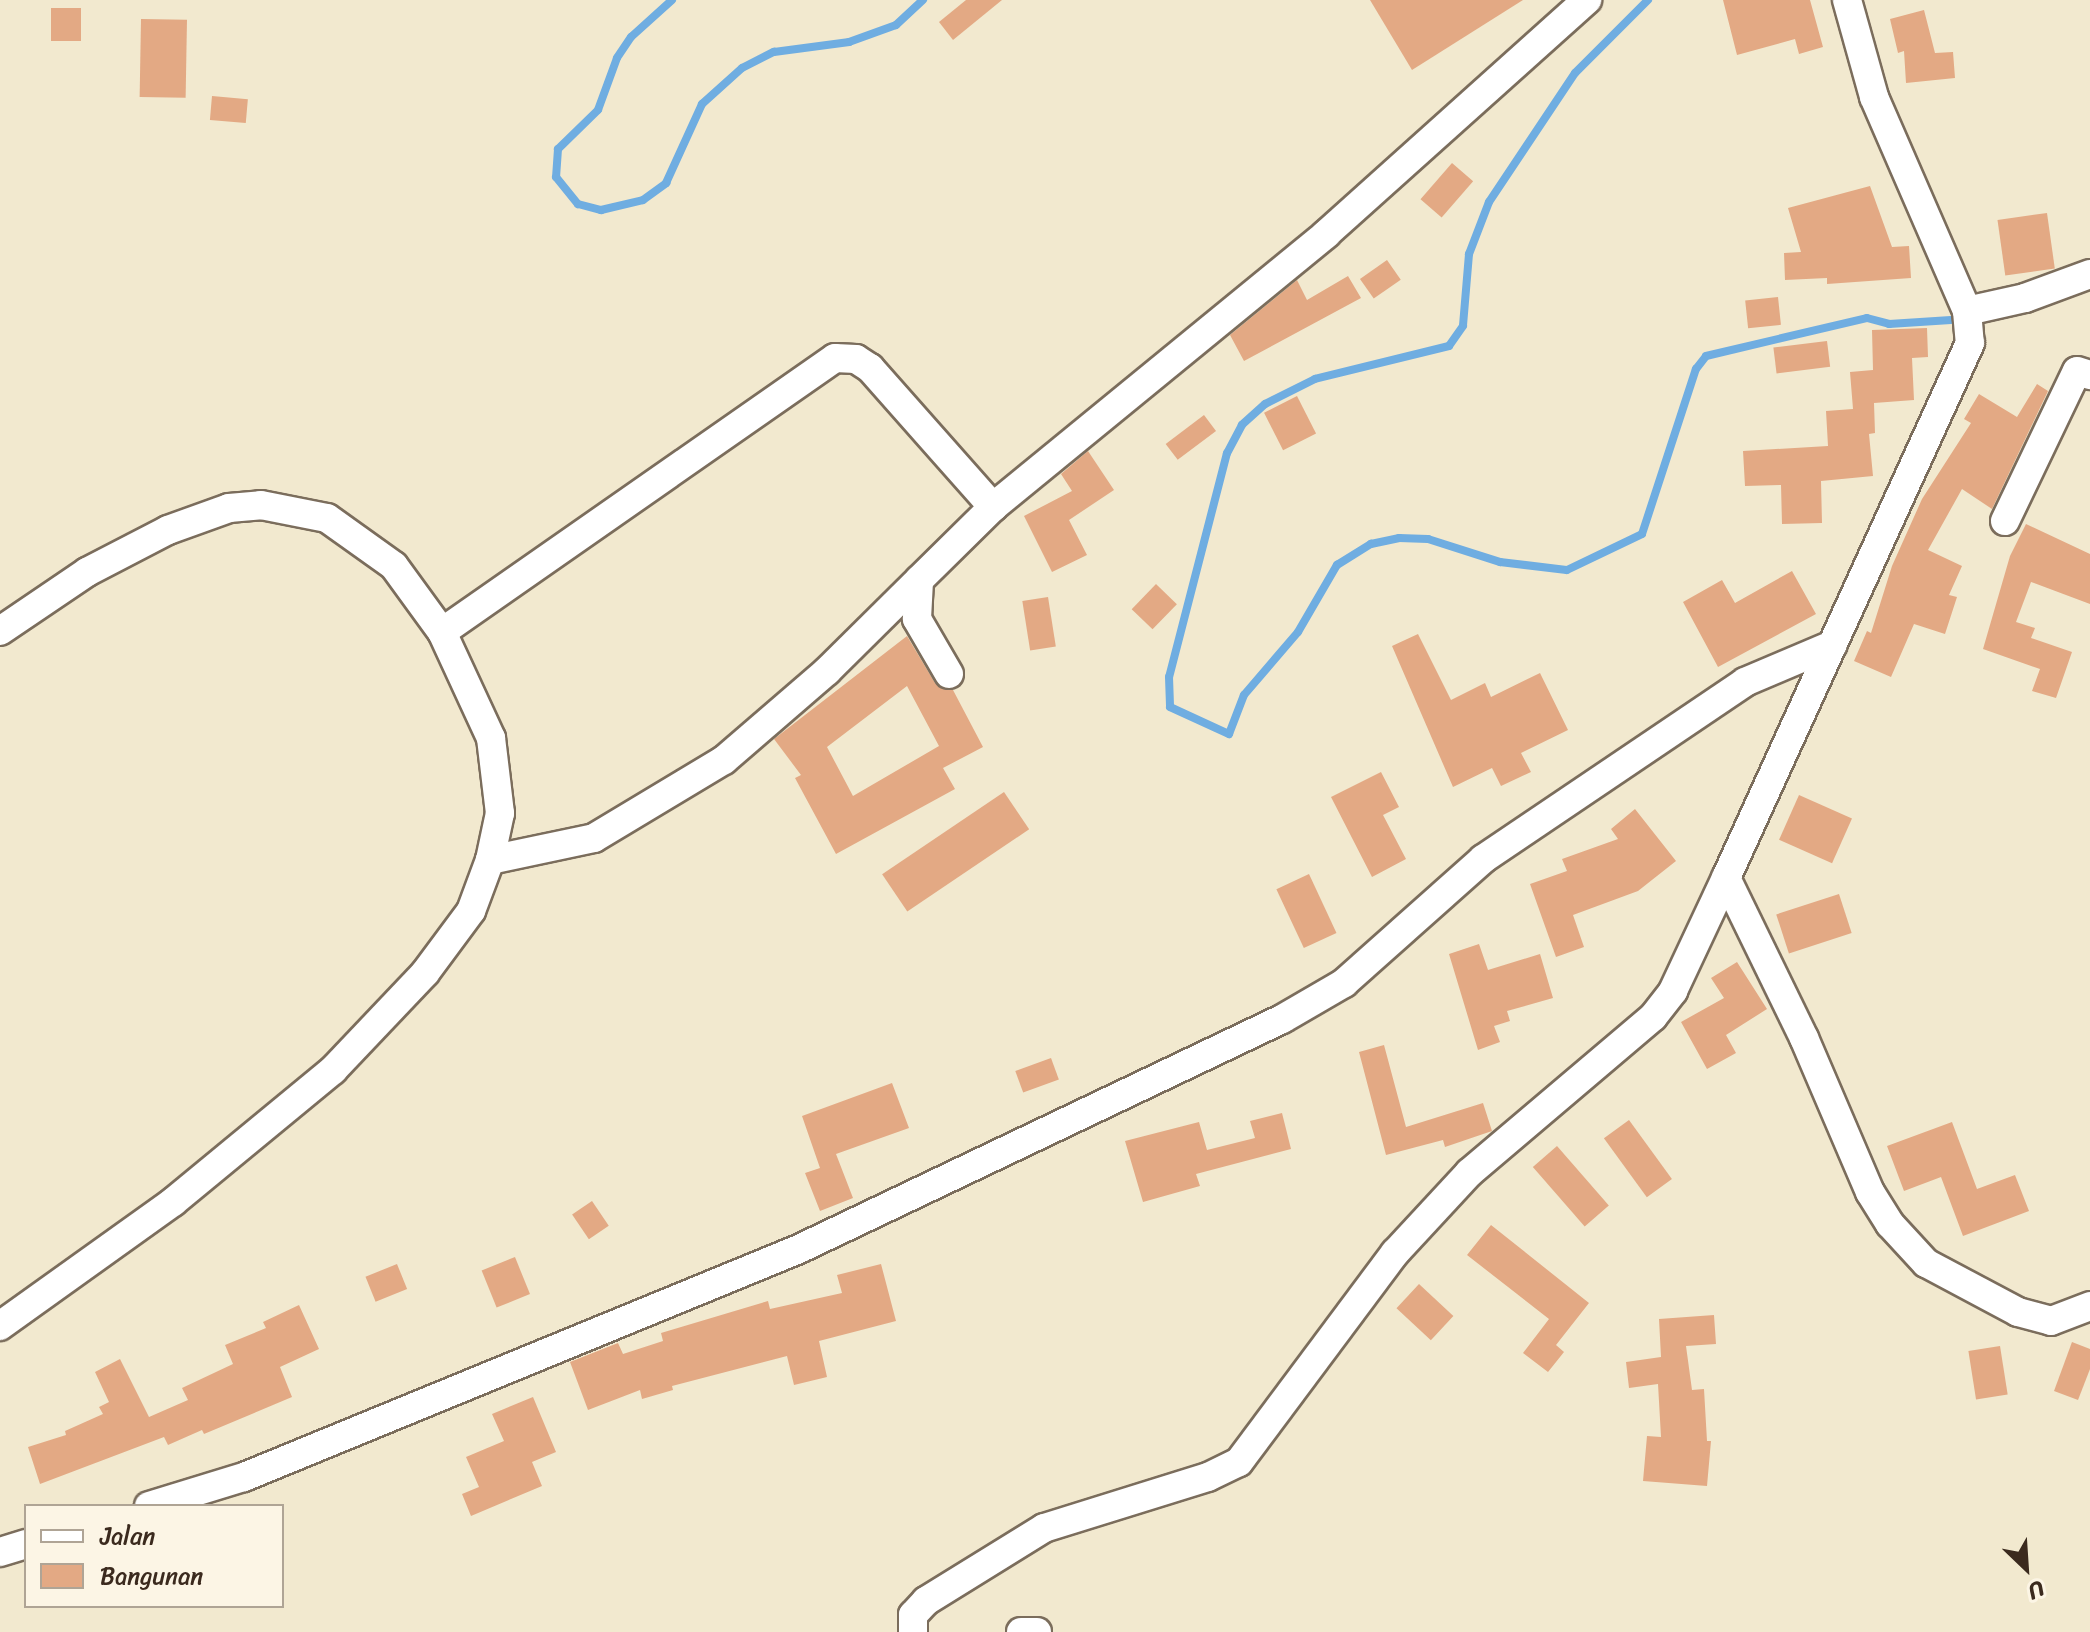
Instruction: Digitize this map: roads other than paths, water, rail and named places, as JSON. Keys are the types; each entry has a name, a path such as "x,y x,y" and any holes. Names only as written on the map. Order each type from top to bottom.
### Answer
{"street":[{"path":"490,860 594,838 724,760 827,671 993,507 1326,234 1587,0"},
{"path":"913,1632 913,1615 926,1601 1044,1528 1208,1477 1239,1462 1395,1253 1469,1173 1653,1017 1673,991 1965,358 1972,328 1874,97 1847,0"},
{"path":"1967,311 2025,298 2090,274"},
{"path":"442,632 835,358 856,359 870,368 993,507"},
{"path":"2005,521 2077,371 2090,375"},
{"path":"0,631 64,585 168,530 229,508 261,505 327,518 357,535 394,566 442,632 491,738 500,813 490,860 471,911 425,973 333,1070 173,1202 0,1326"},
{"path":"919,580 917,619 949,674"},
{"path":"156,1504 244,1477 799,1249 1282,1019 1344,983 1483,859 1745,682 1832,645"},
{"path":"1726,878 1804,1038 1870,1192 1890,1224 1926,1263 2018,1312 2051,1321 2083,1319"},
{"path":"0,1552 24,1545"},
{"path":"1021,1632 1037,1632"}],"waterway":[{"path":"672,0 631,37 617,58 598,110 558,149 556,177 578,204 601,210 643,200 666,183 702,104 742,68 774,52 849,42 896,25 923,0"},
{"path":"1648,0 1575,73 1489,202 1469,254 1463,326 1449,346 1315,379 1265,404 1242,425 1227,453 1169,677 1170,707 1229,734 1244,695 1298,632 1337,565 1371,544 1399,538 1428,539 1500,562 1567,570 1642,534 1696,369 1706,356 1867,318 1889,324 1951,320"}]}
